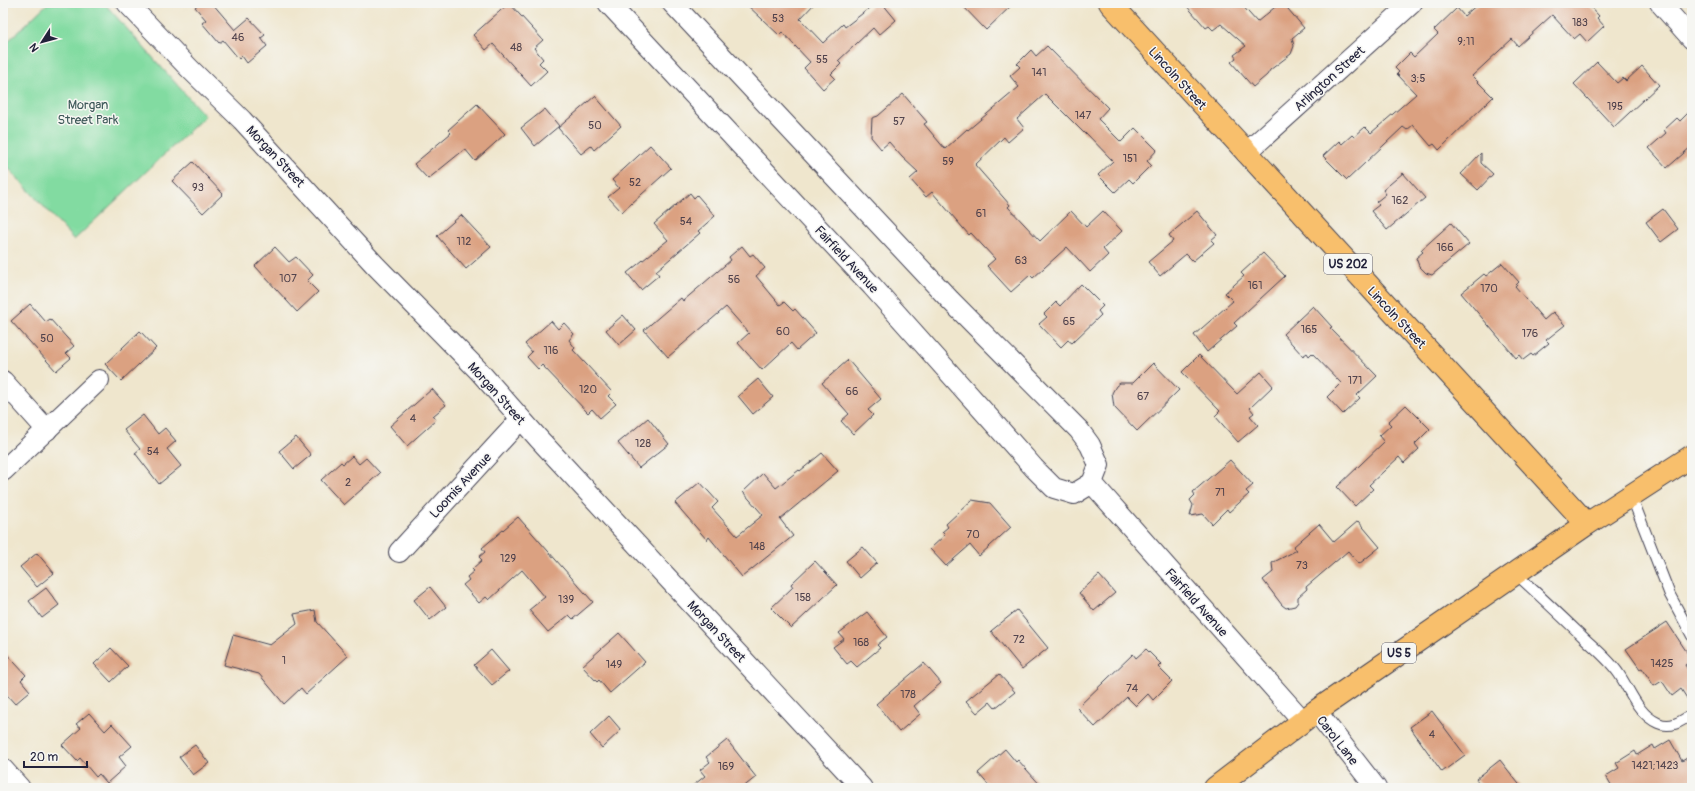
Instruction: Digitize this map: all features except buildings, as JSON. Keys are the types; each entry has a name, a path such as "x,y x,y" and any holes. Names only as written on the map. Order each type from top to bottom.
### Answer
{"main road":[{"name":"Lincoln Street","path":"1110,3 1587,524"},
{"name":"US 5","path":"1215,788 1309,715 1587,524 1692,456"}],"street":[{"name":"Morgan Street","path":"127,3 189,68 242,120 375,265 478,370 521,419 862,788"},
{"name":"Fairfield Avenue","path":"608,3 872,286 1039,473 1054,488 1074,494 1092,483 1309,715"},
{"path":"672,3 950,300 1079,430 1090,445 1099,465 1092,483"},
{"name":"Arlington Street","path":"1246,153 1412,3"},
{"path":"1660,3 1692,39"},
{"path":"3,471 99,380"},
{"path":"3,381 47,430"},
{"name":"Loomis Avenue","path":"399,552 521,419"},
{"name":"Carol Lane","path":"1309,715 1376,788"},
{"path":"3,769 20,788"}],"lane":[{"path":"1631,495 1670,595 1692,636"},
{"path":"1515,573 1618,672 1640,710 1646,716 1660,724 1667,725 1680,722 1692,714"}],"green space":[{"name":"Morgan Street Park","path":"48,3 104,3 205,116 74,240 3,162 3,46"}]}
